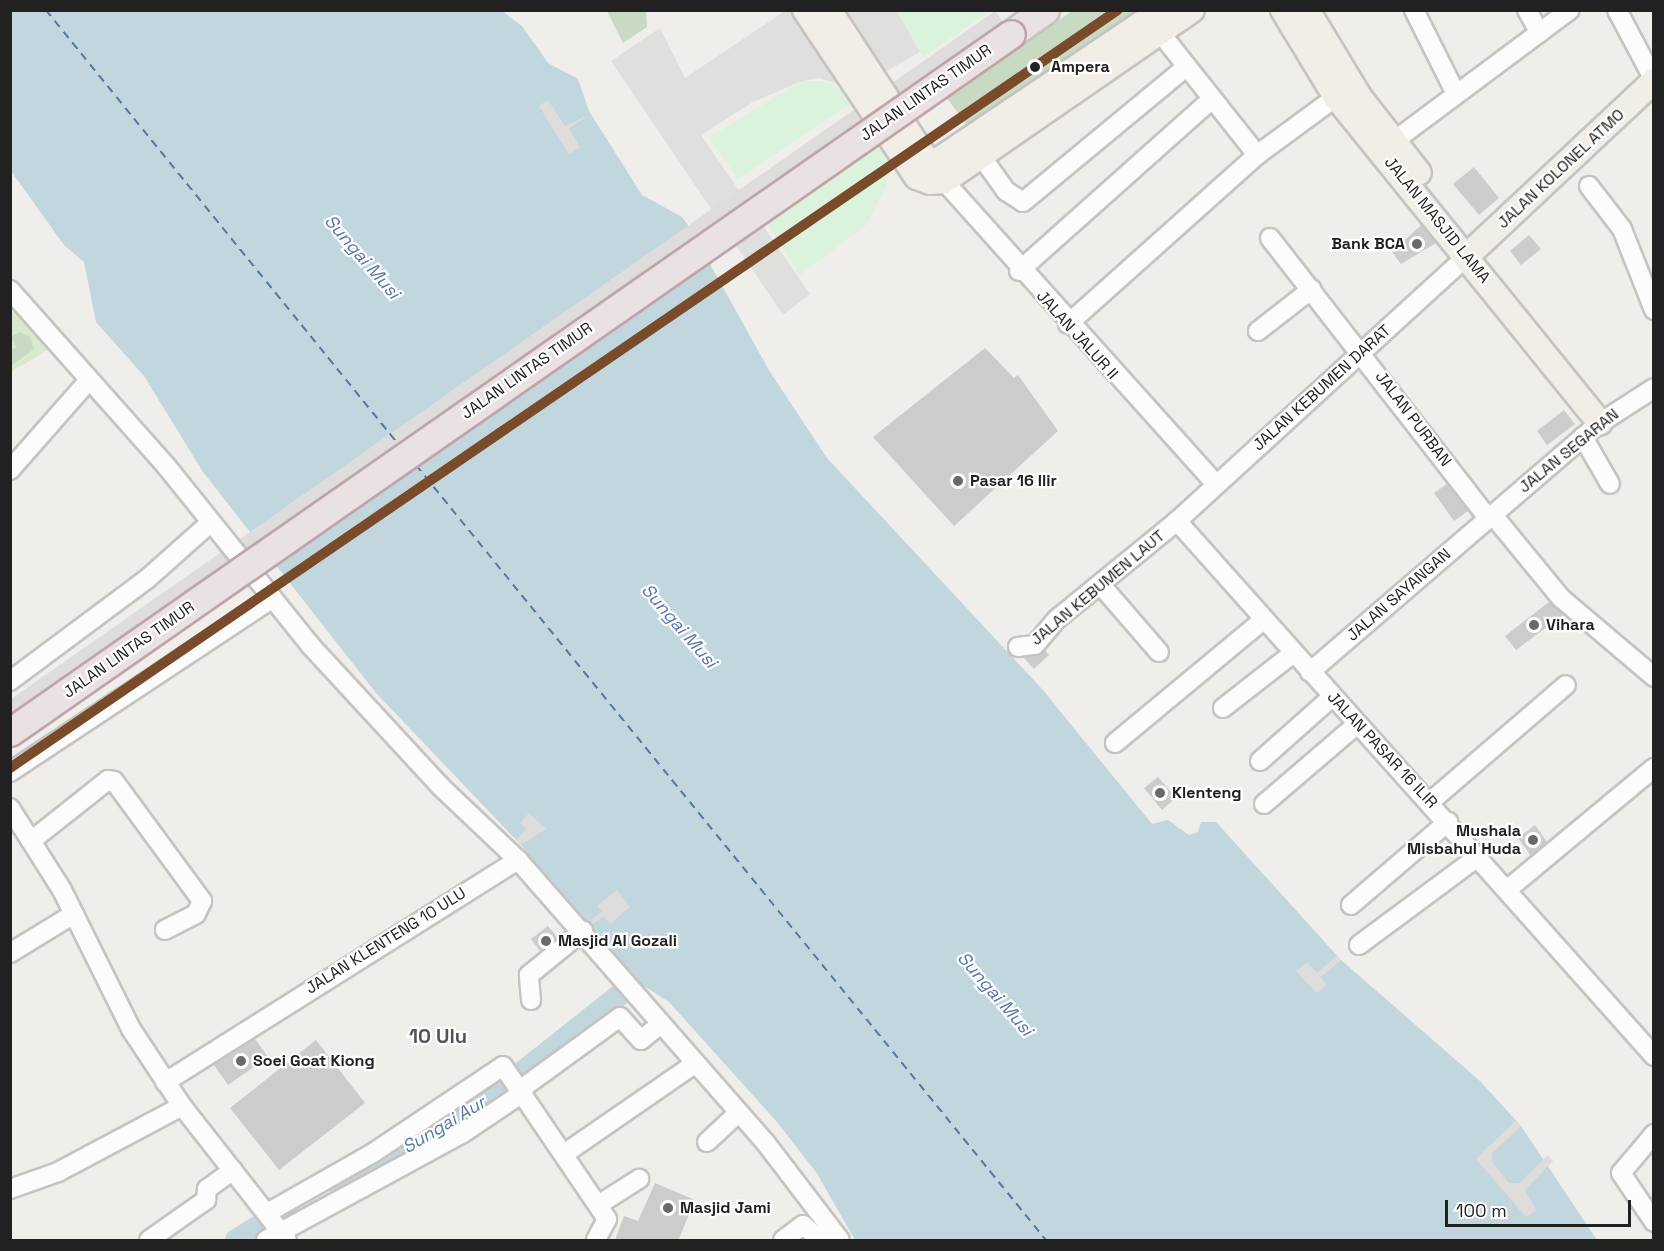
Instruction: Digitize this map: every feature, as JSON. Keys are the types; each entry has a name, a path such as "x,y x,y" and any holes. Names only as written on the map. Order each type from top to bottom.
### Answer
{"highway":[{"name":"JALAN LINTAS TIMUR","path":"10,716 1011,22 1044,10"},
{"name":"JALAN LINTAS TIMUR","path":"10,732 1011,22"}],"main road":[{"path":"805,10 917,177 944,181 1162,35 1192,10"},
{"path":"829,10 926,159 934,163 1162,10"},
{"name":"JALAN MASJID LAMA","path":"1283,10 1336,98 1472,252 1557,356 1599,424"},
{"path":"1307,10 1360,98 1394,141 1472,252"},
{"name":"JALAN KOLONEL ATMO","path":"1472,252 1653,80"}],"street":[{"path":"1414,10 1456,94"},
{"path":"1527,10 1540,33"},
{"path":"1394,141 1570,10"},
{"path":"1617,10 1653,80"},
{"path":"1162,35 1185,68 1257,155"},
{"path":"981,156 1006,191 1023,202 1185,68"},
{"path":"1068,324 1257,155 1336,98"},
{"path":"1019,271 1211,100"},
{"name":"JALAN JALUR II","path":"944,181 1019,271 1216,484"},
{"path":"1589,186 1622,229 1653,310"},
{"name":"JALAN PURBAN","path":"1270,237 1490,516 1561,598 1653,677"},
{"name":"JALAN KEBUMEN DARAT","path":"1177,521 1472,252"},
{"path":"1258,331 1312,289"},
{"path":"10,290 90,380 273,598 440,786 518,860 583,932 737,1114 765,1142 833,1240"},
{"path":"10,470 90,380"},
{"name":"JALAN SEGARAN","path":"1490,516 1599,424 1653,388"},
{"path":"1599,424 1610,484"},
{"name":"JALAN SAYANGAN","path":"1310,672 1490,516"},
{"name":"JALAN KEBUMEN LAUT","path":"1018,647 1035,645 1100,584 1177,521"},
{"name":"JALAN PASAR 16 ILIR","path":"1177,521 1355,726 1430,802 1479,856 1653,1056"},
{"path":"10,681 147,579 210,523"},
{"path":"1100,584 1158,652"},
{"path":"10,772 273,598"},
{"path":"1115,743 1263,620"},
{"path":"1223,708 1292,654"},
{"path":"1430,802 1566,686"},
{"path":"1260,761 1332,697"},
{"path":"1264,804 1355,726"},
{"path":"1508,889 1653,768"},
{"path":"31,841 108,780 114,781 202,901 196,914 165,930"},
{"path":"10,808 74,914 131,1029 182,1106 276,1228"},
{"path":"1351,905 1448,822"},
{"path":"1359,945 1479,856"},
{"name":"JALAN KLENTENG 10 ULU","path":"165,1082 518,860"},
{"path":"10,953 74,914"},
{"path":"531,1000 529,975 583,932"},
{"path":"276,1228 405,1163 620,1017 641,1040 656,1028"},
{"path":"276,1228 501,1067 518,1085 607,1219 596,1240"},
{"path":"564,1154 690,1067"},
{"path":"10,1189 58,1172 182,1106"},
{"path":"707,1142 737,1114"},
{"path":"1653,1134 1622,1173 1653,1222"},
{"path":"394,1143 405,1163"},
{"path":"148,1240 206,1200 207,1189 233,1170"},
{"path":"598,1205 639,1179"},
{"path":"783,1240 803,1225 833,1240"}],"green space":[{"path":"607,11 646,11 647,27 623,43"},
{"path":"897,11 991,11 923,57"},
{"path":"1072,11 1145,11 970,129 946,97"},
{"path":"802,81 824,81 858,98 738,179 709,137"},
{"path":"884,140 887,184 867,224 800,275 768,225"},
{"path":"10,310 33,328 47,350 11,372"},
{"path":"20,332 30,337 34,349 11,366 11,349 17,348 11,337"}],"shaded area":[{"path":"785,11 797,11 845,86 819,78 802,81 753,102 701,135 810,294 783,315 611,61 660,28 685,78"},
{"path":"842,11 897,11 920,52 879,75"}],"water":[{"name":"Sungai Musi","path":"11,11 502,11 522,26 548,63 578,79 589,111 642,195 682,217 690,228 770,372 827,458 1042,689 1152,824 1168,820 1189,835 1198,832 1201,822 1216,822 1341,960 1480,1081 1521,1126 1597,1240 855,1240 816,1172 777,1122 669,1002 627,975 521,845 376,693 203,472 144,376 96,322 84,262 64,245 11,171"}],"pier":[{"path":"995,11 1019,45 11,749 11,699"},
{"path":"548,100 565,126 591,114 569,128 580,147 569,155 539,106"},
{"path":"529,813 546,829 521,845 516,840 526,829 520,823"},
{"path":"617,890 630,907 610,924 604,916 591,926 588,922 602,912 597,906"},
{"path":"1337,956 1341,960 1321,977 1327,985 1317,993 1296,971 1307,962 1317,973"},
{"path":"1516,1120 1521,1126 1492,1153 1493,1163 1509,1183 1519,1183 1548,1155 1553,1161 1525,1190 1536,1210 1526,1217 1476,1159"}],"building":[{"path":"1474,167 1499,198 1479,215 1453,184"},
{"name":"Bank BCA","path":"1421,225 1436,243 1401,264 1392,252"},
{"path":"1529,235 1541,249 1521,265 1510,251"},
{"name":"Pasar 16 Ilir","path":"985,348 1014,378 1018,375 1058,431 954,526 873,437"},
{"path":"1564,410 1575,424 1547,445 1537,431"},
{"path":"1447,484 1468,511 1454,521 1434,493"},
{"name":"Vihara","path":"1549,602 1563,615 1516,650 1505,636"},
{"path":"1045,650 1049,655 1034,669 1024,658"},
{"name":"Klenteng","path":"1158,777 1176,798 1162,810 1144,788"},
{"name":"Mushala Misbahul Huda","path":"1535,825 1547,842 1531,856 1518,838"},
{"name":"Masjid Al Gozali","path":"548,926 557,937 540,951 531,939"},
{"name":"Soei Goat Kiong","path":"255,1039 268,1057 228,1085 214,1065"},
{"path":"316,1040 365,1103 279,1170 230,1108"},
{"name":"Masjid Jami","path":"655,1183 695,1200 679,1239 615,1240 624,1216 638,1221"}],"waterway":[{"name":"Sungai Aur","path":"335,1182 427,1139 487,1100 636,982"},
{"name":"Sungai Aur","path":"236,1240 288,1208"}],"ferry route":[{"path":"46,10 399,445"},
{"path":"416,465 1046,1240"}],"transit line":[{"path":"10,768 1118,10"}],"place":[{"name":"Ampera","path":"1035,67"},
{"name":"Bank BCA","path":"1417,244"},
{"name":"Pasar 16 Ilir","path":"958,481"},
{"name":"Vihara","path":"1534,625"},
{"name":"Klenteng","path":"1160,793"},
{"name":"Mushala Misbahul Huda","path":"1533,840"},
{"name":"Masjid Al Gozali","path":"546,941"},
{"name":"Soei Goat Kiong","path":"241,1061"},
{"name":"Masjid Jami","path":"668,1208"}],"district":[{"name":"10 Ulu","path":"438,1036"}]}
